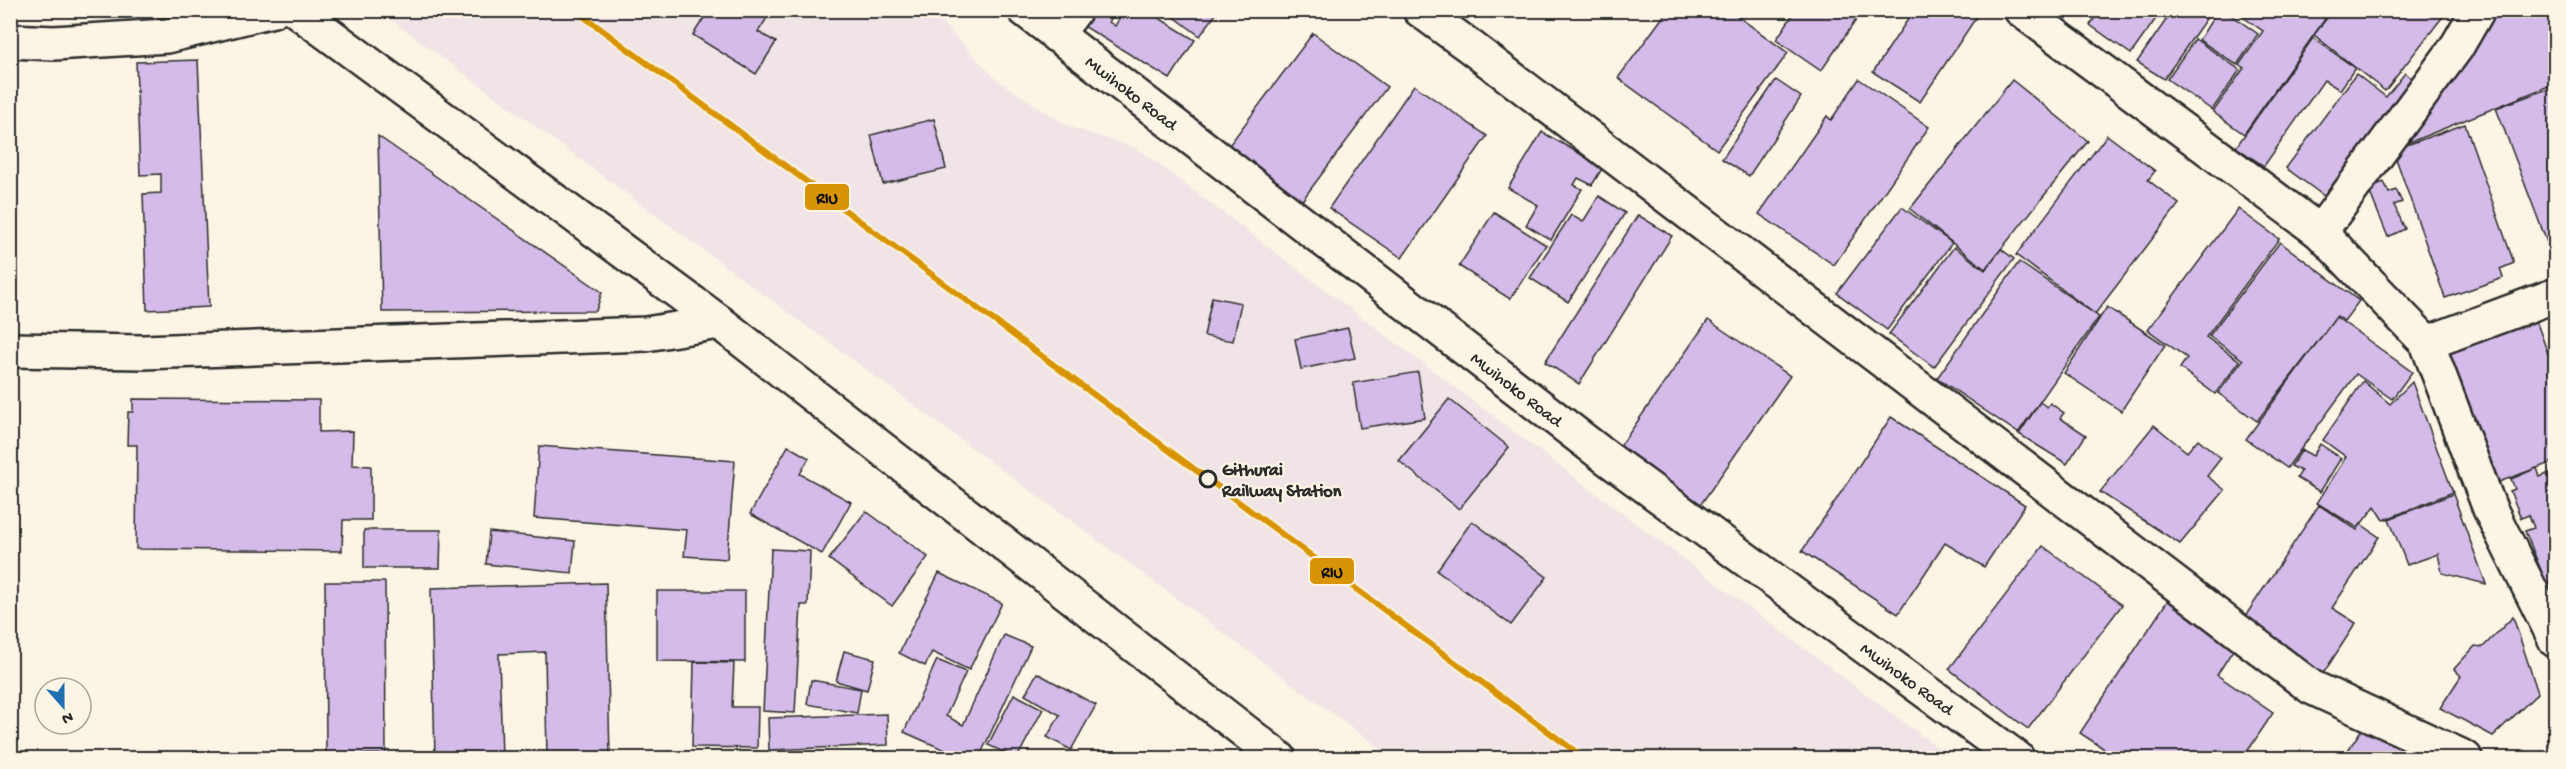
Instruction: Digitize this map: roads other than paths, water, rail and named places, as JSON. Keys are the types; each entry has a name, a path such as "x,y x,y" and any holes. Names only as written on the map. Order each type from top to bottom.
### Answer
{"street":[{"path":"10,41 54,43 167,36 273,10"},
{"path":"296,10 719,322 1279,759"},
{"name":"Mwihoko Road","path":"1025,10 1066,23 1607,458 2017,759"},
{"path":"1420,10 2311,687 2465,759"},
{"path":"2021,10 2320,232 2427,343 2490,509 2556,641"},
{"path":"2320,232 2456,48 2478,10"},
{"path":"2427,343 2556,295"},
{"path":"10,350 154,352 646,334 719,322"}],"place":[{"name":"Githurai Railway Station","path":"1208,479"}]}
